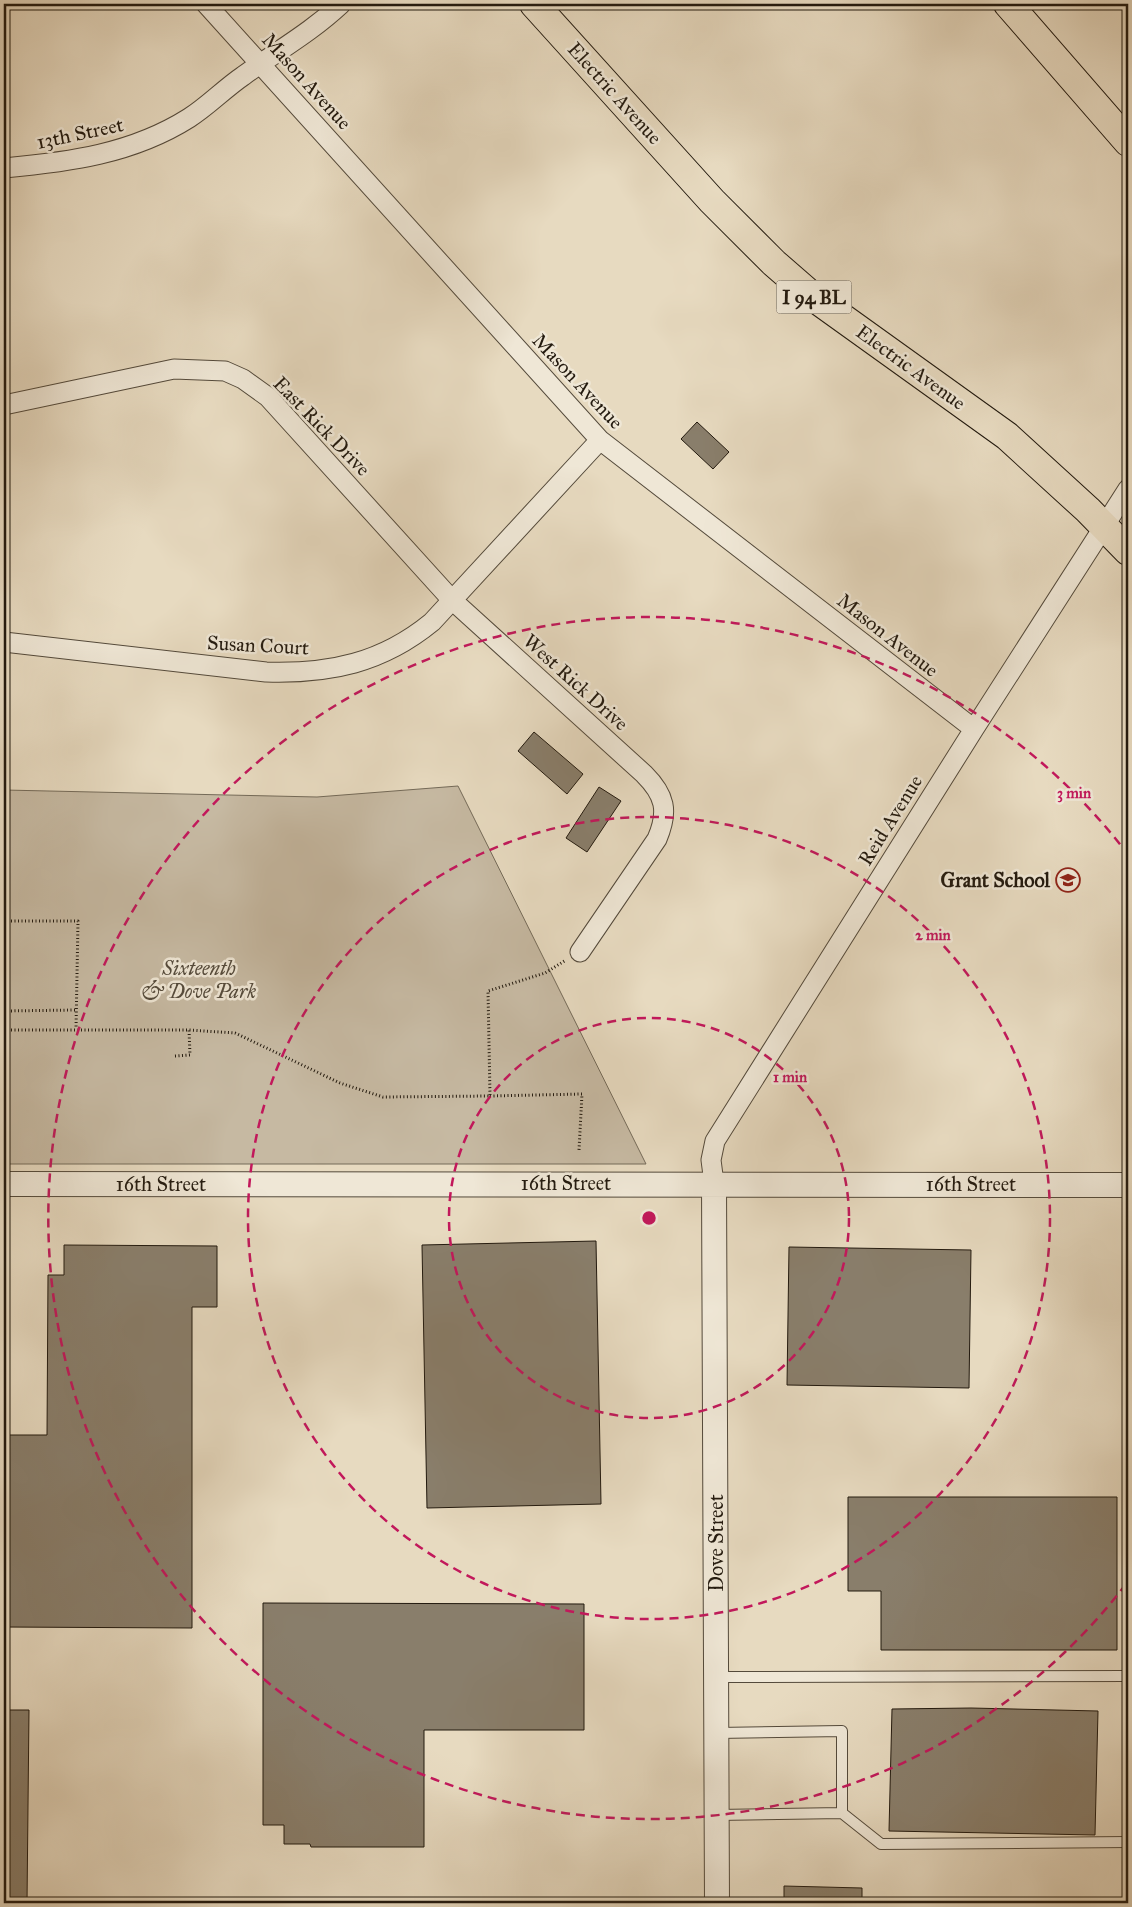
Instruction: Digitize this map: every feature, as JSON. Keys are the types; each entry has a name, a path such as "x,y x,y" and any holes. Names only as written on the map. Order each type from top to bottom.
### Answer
{"main road":[{"name":"Electric Avenue","path":"534,4 712,201 774,263 812,296 1007,436 1104,526 1128,551"},
{"path":"1008,4 1128,142"}],"street":[{"name":"Mason Avenue","path":"206,4 600,440 974,729"},
{"name":"13th Street","path":"4,168 70,162 109,154 150,139 189,118 261,64 317,26 340,4"},
{"name":"East Rick Drive","path":"4,405 174,369 225,371 243,379 268,397 451,599"},
{"name":"Susan Court","path":"4,642 266,672 298,673 355,663 384,653 409,641 432,622 451,599 600,440"},
{"name":"Reid Avenue","path":"714,1183 711,1160 715,1141 974,729 1128,489"},
{"name":"West Rick Drive","path":"451,599 644,774 652,782 664,803 662,828 657,839 580,952"},
{"name":"16th Street","path":"4,1184 714,1183 1128,1185"},
{"name":"Dove Street","path":"714,1183 717,1903"}],"lane":[{"path":"716,1677 1128,1676"},
{"path":"717,1732 842,1731 842,1812"},
{"path":"717,1815 842,1812 881,1844 1128,1842"},
{"path":"590,1903 682,1903"}],"path":[{"path":"4,920 78,921 76,1029"},
{"path":"490,1096 488,991 545,974 580,952"},
{"path":"4,1010 76,1010"},
{"path":"4,1030 189,1030 236,1033 340,1083 383,1097 582,1094 579,1150"},
{"path":"175,1056 190,1055 189,1030"}],"green space":[{"name":"Sixteenth & Dove Park","path":"458,786 646,1164 4,1164 4,790 317,797"}],"building":[{"path":"697,422 729,452 713,469 681,439"},
{"path":"534,732 583,774 567,794 518,751"},
{"path":"599,787 621,801 587,852 566,838"},
{"path":"596,1241 601,1504 427,1508 422,1245"},
{"path":"64,1245 217,1246 217,1307 192,1307 192,1628 4,1627 4,1435 47,1435 48,1275 64,1275"},
{"path":"789,1247 971,1250 969,1388 787,1385"},
{"path":"848,1497 1117,1497 1117,1650 881,1650 881,1591 848,1591"},
{"path":"263,1603 584,1604 584,1730 424,1730 424,1847 311,1847 310,1844 284,1844 284,1825 263,1825"},
{"path":"971,1708 1098,1711 1095,1835 889,1831 892,1709"},
{"path":"4,1710 29,1710 27,1903 4,1903"},
{"path":"784,1886 862,1888 862,1903 784,1903"}],"place":[{"name":"Grant School","path":"1068,880"}]}
